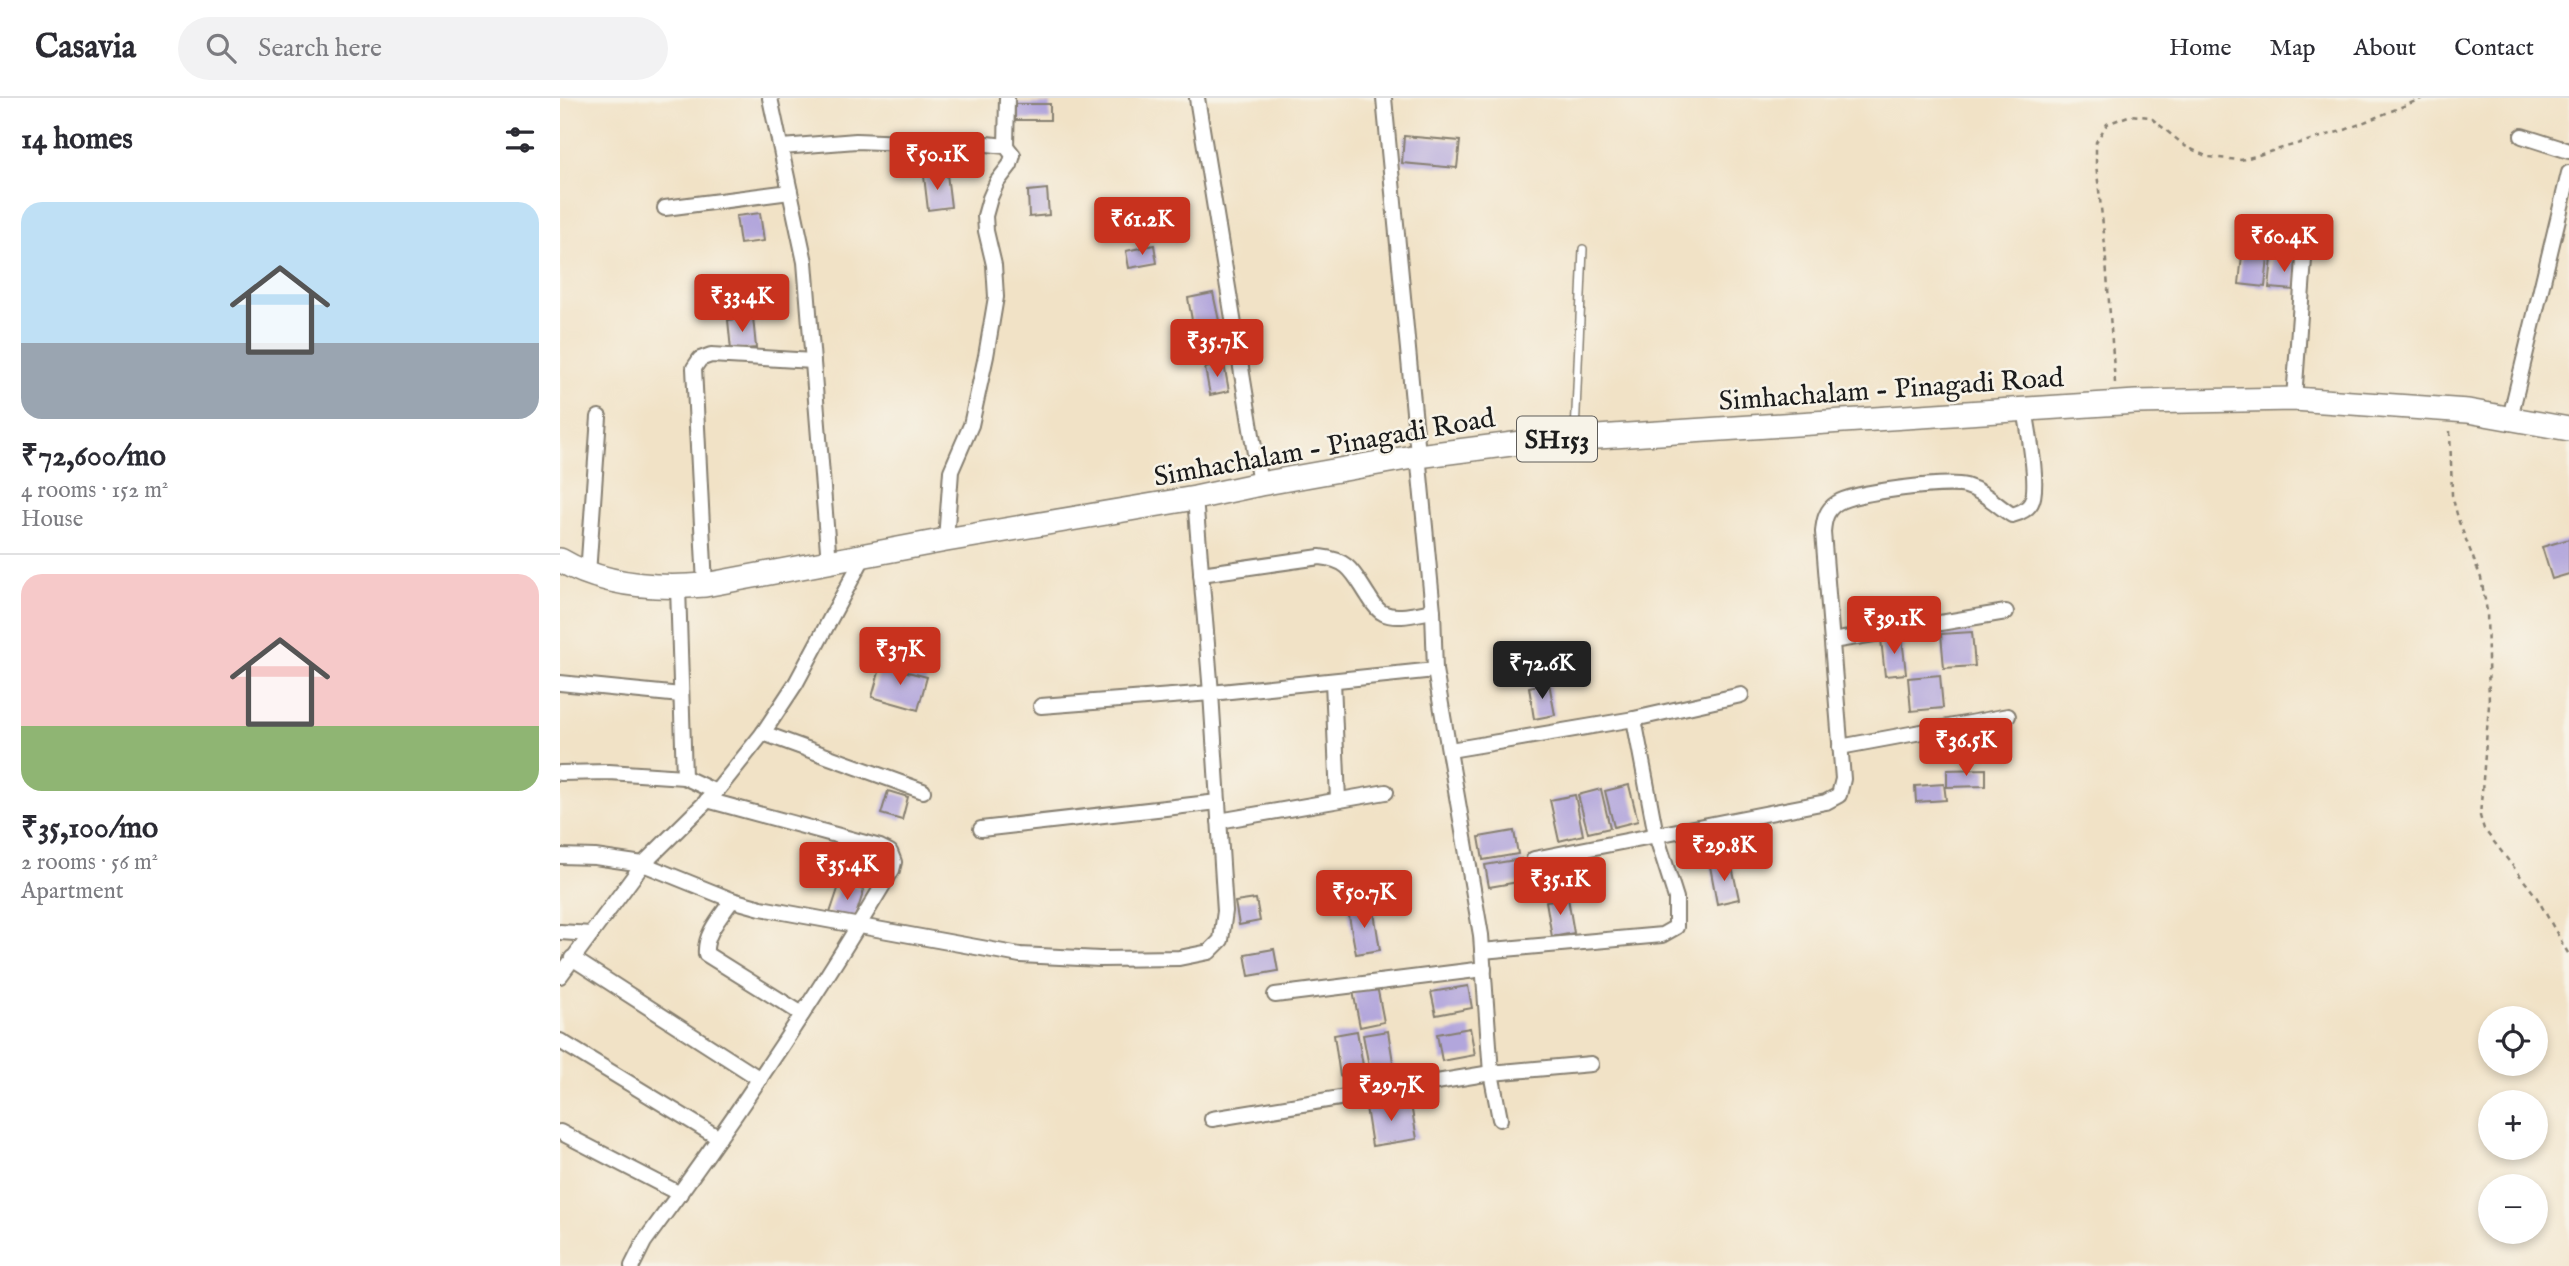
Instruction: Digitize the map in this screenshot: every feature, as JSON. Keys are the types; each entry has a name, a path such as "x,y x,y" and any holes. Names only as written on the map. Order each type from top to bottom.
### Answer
{"main road":[{"name":"Simhachalam - Pinagadi Road","path":"560,560 597,578 678,587 705,585 1418,456 1575,438 2117,403 2294,399 2449,410 2569,429"}],"street":[{"path":"770,98 805,262 829,563"},
{"path":"946,540 951,471 971,425 994,309 994,265 985,216 997,182 1012,161 1013,155 1006,146 1007,98"},
{"path":"1190,98 1203,98"},
{"path":"1197,98 1260,484"},
{"path":"1384,98 1433,611 1435,670 1482,951 1491,1073 1500,1119"},
{"path":"2522,136 2569,151"},
{"path":"782,147 856,141 1006,146"},
{"path":"2510,418 2569,173"},
{"path":"665,208 790,192"},
{"path":"2294,399 2304,259"},
{"path":"705,585 694,368 700,359 711,355 813,361"},
{"path":"1534,859 1826,802 1839,795 1843,779 1823,531 1828,511 1845,499 1946,484 1965,486 1979,492 2012,515 2020,513 2031,502 2034,494 2025,409"},
{"path":"588,574 599,416"},
{"path":"560,856 595,857 643,864 732,900 761,908 1020,955 1100,959 1179,958 1209,952 1221,940 1225,911 1195,498"},
{"path":"560,976 643,864 712,796 763,733 796,682 864,556"},
{"path":"1201,573 1320,557 1338,559 1352,572 1372,603 1383,614 1397,616 1433,611"},
{"path":"678,587 684,777"},
{"path":"1832,642 2006,612"},
{"path":"1041,706 1211,693 1435,670"},
{"path":"1333,681 1338,800"},
{"path":"560,683 681,695"},
{"path":"1450,750 1634,719 1741,695"},
{"path":"1840,747 2008,716"},
{"path":"1482,951 1662,935 1676,927 1676,898 1656,835 1634,719"},
{"path":"763,733 923,791"},
{"path":"560,773 609,772 684,777 712,796 880,847 890,852 894,862 892,870 858,927 760,1079 644,1242 632,1266"},
{"path":"1219,821 1386,792"},
{"path":"981,829 1218,802"},
{"path":"732,900 705,945 706,954 802,1014"},
{"path":"560,932 591,934"},
{"path":"572,958 760,1079"},
{"path":"1275,995 1483,969"},
{"path":"560,1041 719,1138"},
{"path":"1212,1119 1491,1073 1591,1064"},
{"path":"560,1132 680,1194"}],"lane":[{"path":"1575,438 1583,249"}],"path":[{"path":"2117,403 2096,164 2096,142 2107,124 2131,115 2150,117 2185,146 2207,157 2241,160 2346,130 2423,98"},
{"path":"2449,410 2452,495 2459,522 2481,578 2487,611 2489,705 2480,816 2484,829 2536,896 2569,955"}],"building":[{"path":"1015,104 1050,104 1050,120 1015,120"},
{"path":"1404,136 1460,141 1457,168 1402,163"},
{"path":"947,174 951,207 928,210 924,176"},
{"path":"1047,189 1049,215 1029,217 1028,191"},
{"path":"760,213 764,241 740,244 736,216"},
{"path":"1154,245 1157,263 1129,268 1126,251"},
{"path":"2242,255 2268,257 2265,287 2239,284"},
{"path":"2272,258 2298,260 2295,290 2269,288"},
{"path":"1213,293 1221,330 1208,333 1207,328 1194,331 1188,298"},
{"path":"753,317 756,348 731,350 728,320"},
{"path":"1224,364 1229,391 1210,395 1205,368"},
{"path":"2569,539 2569,574 2552,579 2542,547"},
{"path":"1972,632 1975,666 1944,668 1941,634"},
{"path":"1902,637 1906,674 1885,676 1881,639"},
{"path":"881,665 927,677 918,710 872,697"},
{"path":"1940,675 1943,708 1911,711 1908,678"},
{"path":"1549,683 1555,715 1534,719 1529,687"},
{"path":"1986,769 1986,786 1947,787 1947,770"},
{"path":"1944,784 1946,800 1916,802 1915,786"},
{"path":"1629,785 1638,821 1614,827 1605,791"},
{"path":"1601,789 1610,828 1588,833 1578,795"},
{"path":"888,791 908,797 902,820 881,814"},
{"path":"1575,795 1583,835 1559,841 1550,800"},
{"path":"1514,831 1518,854 1483,860 1479,837"},
{"path":"1521,859 1524,881 1489,887 1485,865"},
{"path":"1731,862 1739,899 1717,904 1710,866"},
{"path":"840,883 864,890 854,921 830,913"},
{"path":"1568,898 1574,933 1552,937 1546,901"},
{"path":"1256,899 1260,921 1239,925 1235,902"},
{"path":"1373,906 1380,950 1356,954 1348,911"},
{"path":"1274,949 1278,971 1249,976 1245,954"},
{"path":"1377,986 1384,1022 1360,1027 1353,991"},
{"path":"1468,986 1472,1008 1436,1015 1431,992"},
{"path":"1470,1028 1475,1055 1442,1061 1437,1034"},
{"path":"1357,1031 1364,1071 1340,1076 1334,1035"},
{"path":"1388,1031 1394,1068 1370,1072 1363,1035"},
{"path":"1410,1099 1417,1139 1372,1146 1366,1107"}]}
